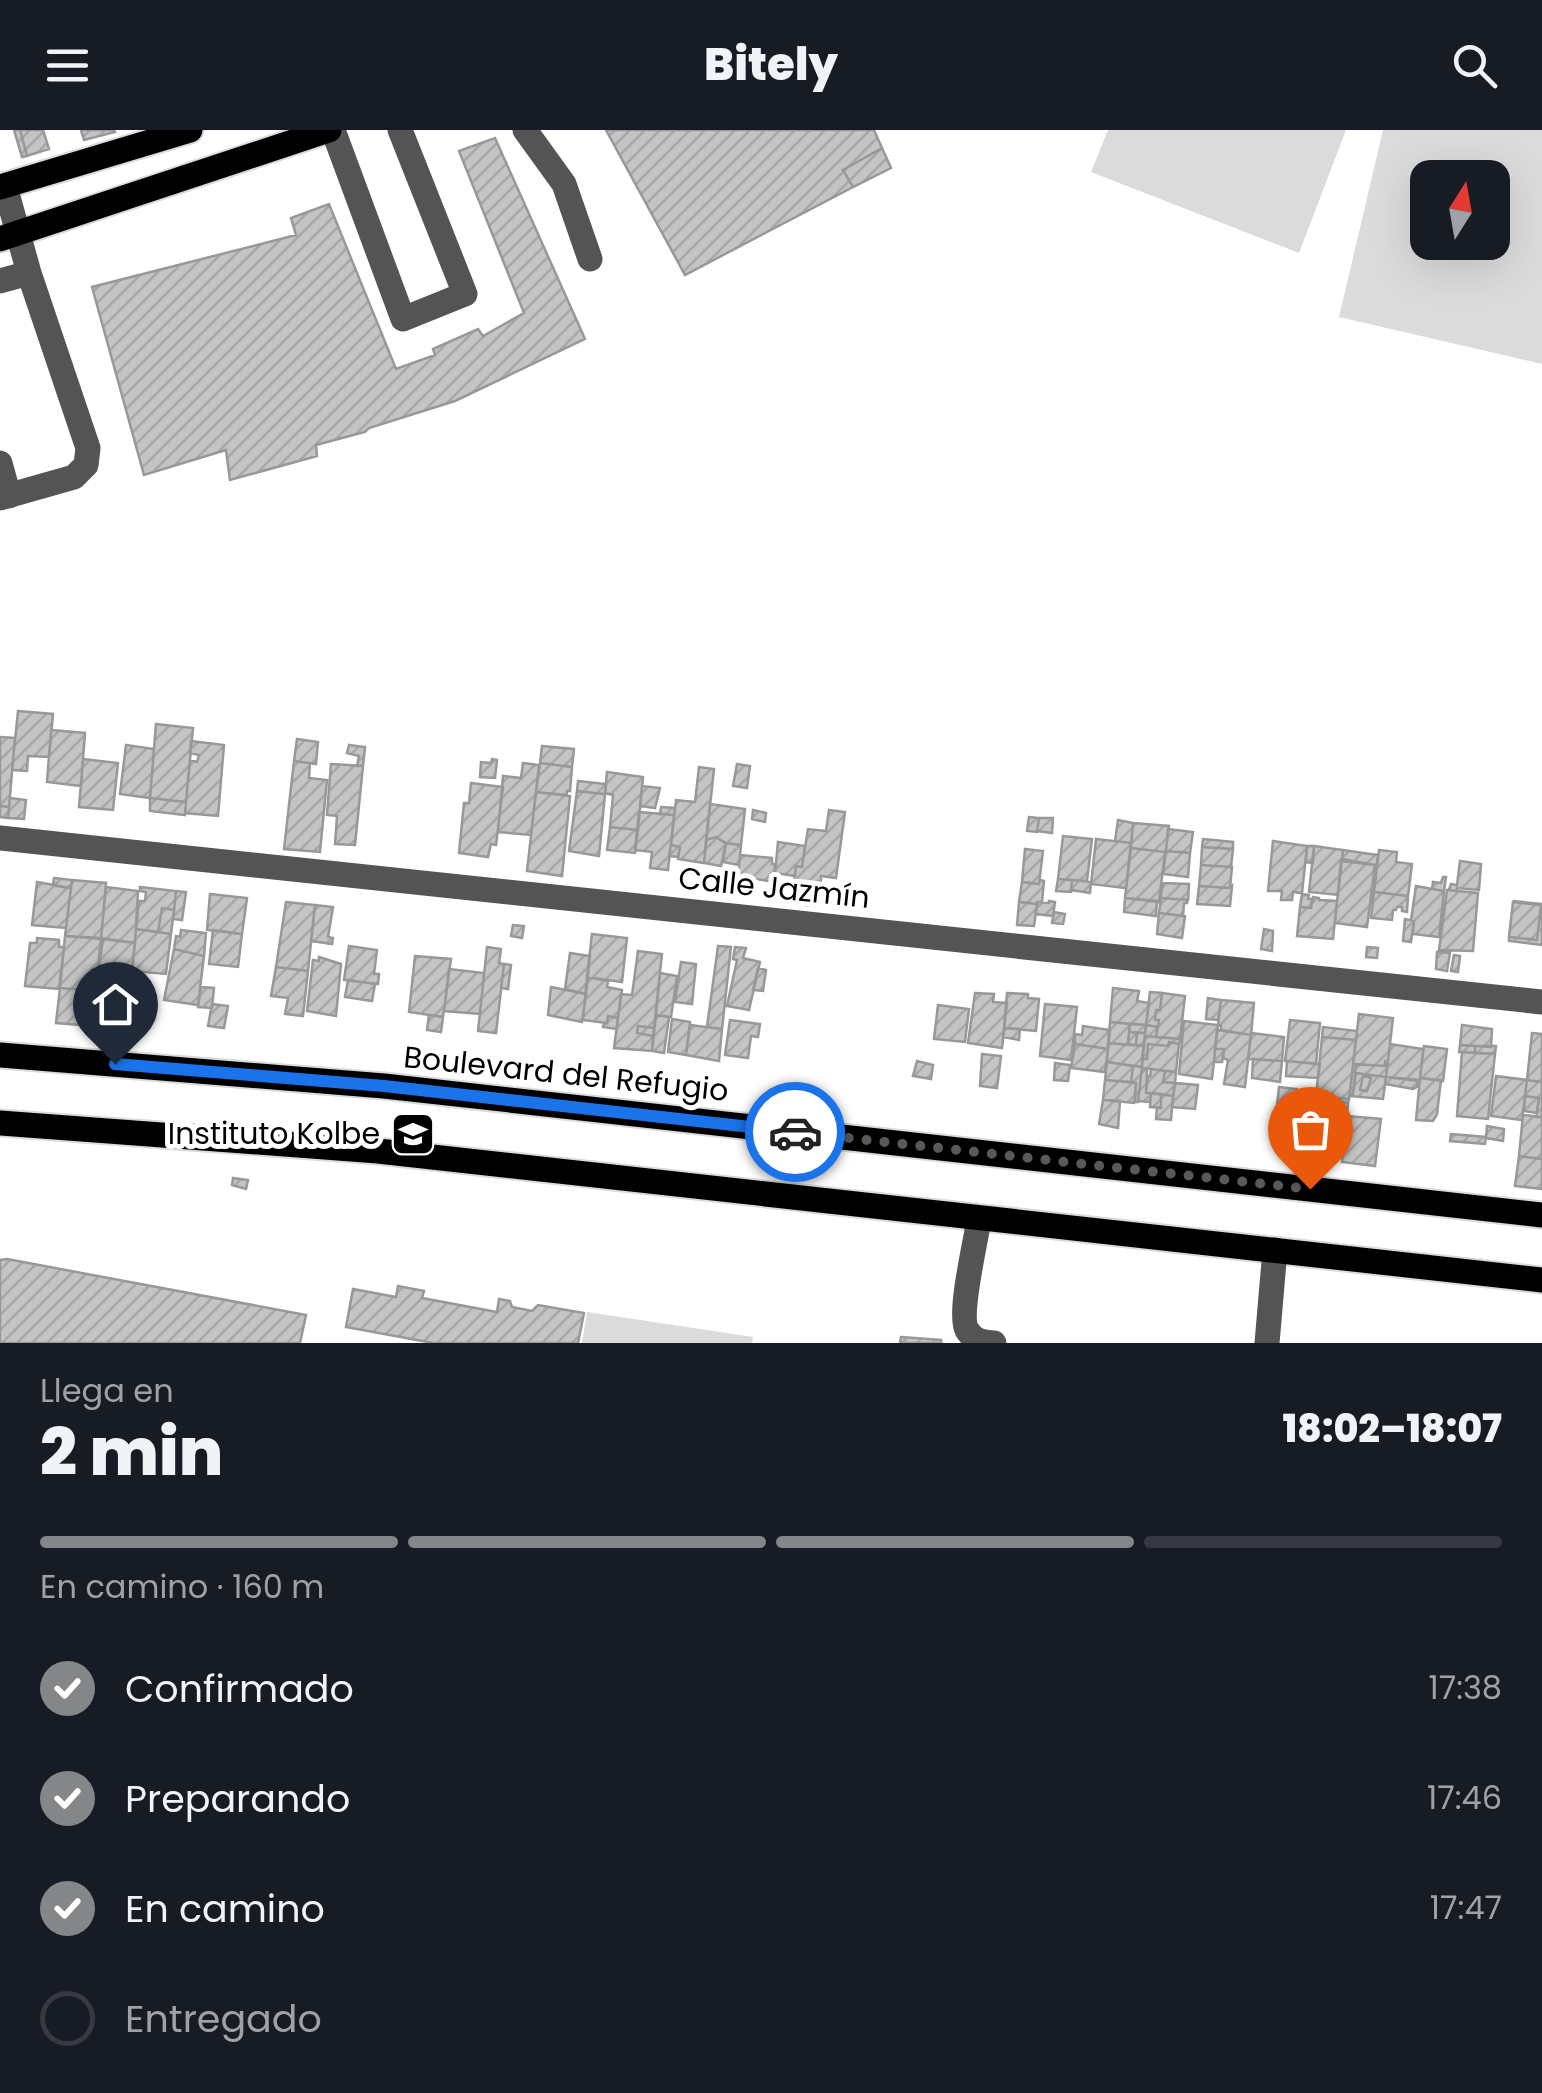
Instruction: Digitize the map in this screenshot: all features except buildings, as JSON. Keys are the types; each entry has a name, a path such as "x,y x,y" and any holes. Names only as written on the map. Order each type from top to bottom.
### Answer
{"main road":[{"path":"3,186 190,130"},
{"path":"9,237 331,130"},
{"name":"Boulevard del Refugio","path":"0,1055 403,1088 1542,1214"},
{"path":"0,1123 378,1151 1542,1280"}],"street":[{"path":"331,130 403,319 465,294 400,130"},
{"path":"524,130 564,184 590,259"},
{"path":"0,463 4,497 74,477 86,465 88,448 29,273 9,237 3,186"},
{"path":"0,280 29,273"},
{"name":"Calle Jazmín","path":"0,838 1542,1002"},
{"path":"978,1218 963,1312 966,1328 978,1341 994,1343"},
{"path":"1268,1343 1274,1250"}],"shaded area":[{"path":"1108,130 1346,130 1299,253 1091,172"},
{"path":"1383,130 1542,130 1542,364 1339,317"},
{"path":"587,1312 753,1337 752,1343 582,1343"}],"way so far":[{"path":"795,1132 1310,1189"}],"place":[{"name":"Instituto Kolbe","path":"413,1134"}],"route":[{"path":"115,1064 384,1086 795,1132"}]}
